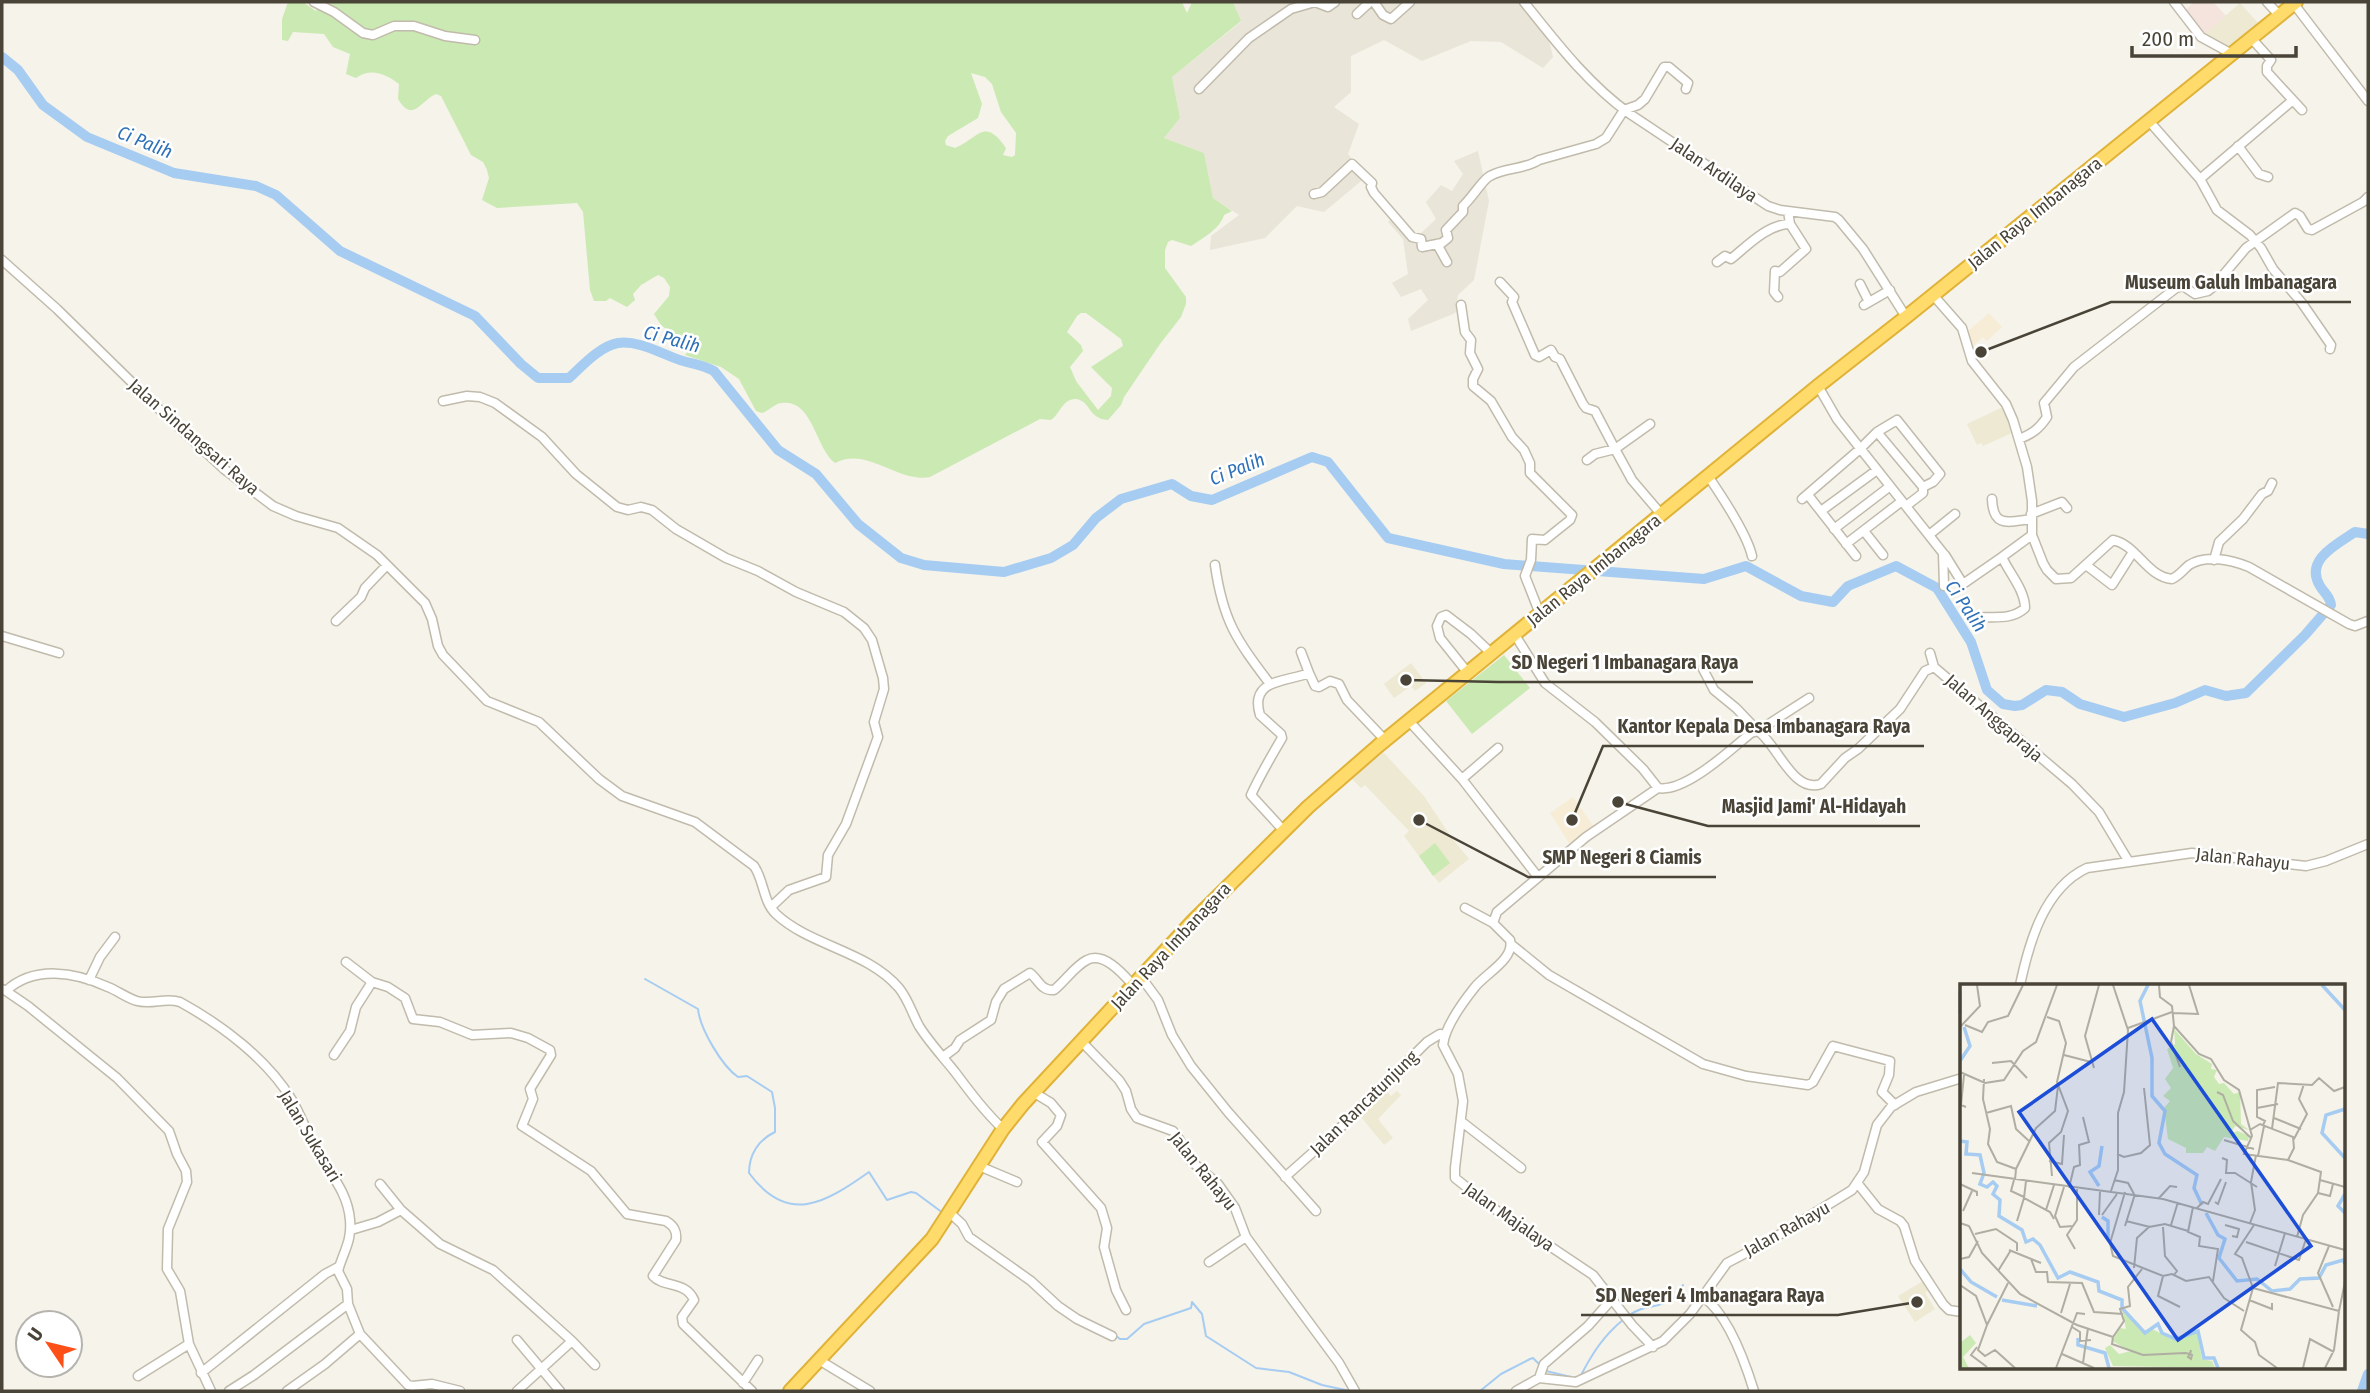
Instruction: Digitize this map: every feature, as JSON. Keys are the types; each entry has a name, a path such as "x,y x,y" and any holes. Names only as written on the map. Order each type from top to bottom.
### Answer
{"highway":[{"name":"Jalan Raya Imbanagara","path":"790,1391 912,1263 948,1215 1003,1129 1033,1093 1192,921 1284,831 1385,740 1587,574 2295,3"}],"street":[{"path":"314,2 334,12 363,33 373,35 394,26 414,26 445,36 475,40"},
{"path":"1199,89 1249,38 1292,9 1315,2 1328,7 1335,2"},
{"path":"1357,14 1372,2 1383,15 1391,19 1409,2"},
{"name":"Jalan Ardilaya","path":"1524,2 1568,56 1624,110 1768,206 1835,217 1839,220 1863,248 1906,317"},
{"path":"2174,2 2201,37 2232,54"},
{"path":"2267,2 2279,15"},
{"path":"2295,3 2368,102"},
{"path":"2251,38 2271,60 2267,72 2302,110"},
{"path":"1314,194 1322,192 1352,164 1373,183 1371,187 1374,193 1414,239 1420,239 1423,247 1445,242 1448,238 1446,230 1457,220 1463,212 1464,204 1471,200 1487,176 1597,144 1606,138 1624,110 1645,99 1662,69 1667,66 1688,83 1686,89"},
{"path":"2200,179 2293,100"},
{"path":"2149,121 2200,179 2217,210 2255,240 2286,286 2322,331 2331,345 2330,349"},
{"path":"2238,146 2259,174 2268,177"},
{"path":"2019,439 2039,429 2047,418 2044,403 2074,367 2180,285 2192,294 2208,291 2255,240 2295,213 2301,216 2308,229 2317,229 2368,197"},
{"path":"1778,297 1774,292 1773,274 1777,270 1780,272 1806,249 1790,224 1788,211"},
{"path":"1717,262 1725,256 1731,259 1770,230 1790,224"},
{"path":"1437,244 1447,262"},
{"name":"Jalan Sindangsari Raya","path":"2,260 225,469 273,506 338,528 363,544 387,565 425,603 443,655 477,693 496,706 539,722 599,779 622,796 682,816 701,826 754,866 771,907"},
{"path":"1500,282 1514,297 1512,301 1535,355 1539,357 1551,350 1555,357 1560,359 1583,404 1595,411 1632,480 1661,514"},
{"path":"1860,284 1866,304 1891,290"},
{"path":"1933,295 1962,328 1972,361 2006,404 2026,467 2032,501 2032,535 2047,570 2056,579 2071,578 2113,540 2128,546 2160,576 2167,579 2176,577 2196,562 2234,562 2249,567 2355,626 2368,621"},
{"path":"1461,304 1464,327 1471,340 1470,353 1478,369 1473,386 1491,401 1512,437 1524,450 1530,463 1530,473 1572,515 1570,520 1545,540 1532,539 1525,579 1540,614"},
{"path":"1818,386 1837,419 1943,553 1962,583 2032,535"},
{"path":"443,401 467,396 480,397 495,403 542,438 576,474 617,507 652,510 726,558 758,571 796,592 844,611 858,621 869,634 884,689 874,722 878,737 860,789 846,824 828,855 826,877 789,890 771,907 777,915 796,927 865,962 901,989 919,1026 992,1119 1003,1129"},
{"path":"1856,556 1821,512 1805,497 1877,432 1895,420 1904,426 1940,474 1933,482 1923,487"},
{"path":"1587,460 1595,454 1615,449 1650,424"},
{"path":"1846,544 1923,493 1923,487 1877,432"},
{"path":"1821,512 1877,470"},
{"path":"1708,476 1750,547 1752,556"},
{"path":"2214,560 2220,542 2243,519 2262,494 2268,491 2272,483"},
{"path":"1834,528 1889,487"},
{"path":"1992,499 1992,514 1995,518 2008,522 2031,517 2062,502 2067,508"},
{"path":"1929,535 1955,514"},
{"path":"1864,531 1884,555"},
{"path":"2086,565 2112,585 2133,552"},
{"path":"1943,553 1944,586"},
{"path":"1971,618 2005,617 2017,614 2025,608 2020,587 2002,557"},
{"path":"336,621 361,597 365,588 387,565"},
{"path":"1215,565 1221,598 1234,635 1270,684"},
{"path":"1944,575 1955,573"},
{"path":"1468,673 1440,638 1437,626 1441,617 1446,615 1492,654"},
{"path":"1515,635 1545,683 1595,722 1638,764 1658,788"},
{"path":"2,636 59,653"},
{"path":"1301,652 1315,686 1324,686 1331,681 1339,684 1347,700 1385,740"},
{"path":"1930,653 1934,667"},
{"name":"Jalan Anggapraja","path":"1758,731 1797,778 1808,785 1821,784 1845,758 1891,718 1925,671 1934,667 2073,784 2099,812 2129,862"},
{"path":"1703,669 1714,690 1758,731"},
{"path":"1284,831 1251,795 1262,776 1266,761 1282,738 1260,715 1260,694 1270,684 1309,673"},
{"path":"1493,923 1493,917 1500,908 1586,838 1658,788 1666,789 1678,785 1711,765 1751,733 1809,698"},
{"path":"1409,721 1462,779 1538,877"},
{"path":"1462,779 1498,748"},
{"name":"Jalan Rahayu","path":"2020,984 2031,942 2050,901 2074,876 2087,868 2182,853 2204,853 2306,866 2368,844"},
{"path":"1465,908 1493,923 1512,945 1555,978 1683,1053 1721,1070 1808,1085 1813,1082 1833,1046 1890,1061 1889,1075 1882,1092 1895,1105"},
{"path":"89,980 100,957 115,937"},
{"path":"1445,1035 1474,989 1504,960 1512,945"},
{"path":"943,1057 955,1048 960,1040 991,1020 996,1002 1004,989 1030,973 1041,986 1054,990 1087,960 1097,959 1111,964 1137,981 1158,1000 1185,1058 1228,1112 1316,1211"},
{"path":"346,962 372,982 388,987 405,998 411,1016 416,1020 440,1022 472,1035 511,1033 528,1038 550,1050 549,1058 530,1089 533,1100 522,1126 587,1167 623,1211 632,1216 671,1224 677,1234 676,1240 653,1276 658,1281 682,1287 692,1294 694,1300 682,1317 683,1324 752,1391"},
{"name":"Jalan Sukasari","path":"4,990 21,980 63,973 89,980 138,1001 180,1002 236,1039 293,1102 315,1149 342,1190 351,1230"},
{"path":"334,1055 350,1031 356,1007 372,982"},
{"path":"4,990 28,1006 117,1078 169,1131 186,1171 187,1182 168,1229 166,1261 170,1276 180,1291 189,1344 211,1391"},
{"name":"Jalan Rancatunjung","path":"1285,1177 1346,1122 1427,1042 1440,1034 1445,1035"},
{"name":"Jalan Majalaya","path":"1445,1035 1443,1045 1455,1067 1461,1087 1462,1122 1455,1178 1585,1268 1600,1281 1632,1325 1653,1347"},
{"name":"Jalan Rahayu","path":"1081,1041 1119,1080 1137,1118 1176,1134 1191,1161 1223,1191 1237,1213 1246,1237 1339,1363 1355,1391"},
{"path":"1960,1079 1916,1092 1884,1113 1877,1125 1858,1184 1878,1209 1904,1226 1915,1261 1943,1304 1950,1310 1960,1312"},
{"path":"1033,1093 1051,1103 1061,1115 1057,1126 1042,1142 1101,1208 1107,1228 1104,1247 1116,1290 1126,1310"},
{"path":"1462,1122 1521,1168"},
{"path":"979,1166 1017,1182"},
{"path":"380,1184 401,1210 447,1249 493,1270 595,1365"},
{"name":"Jalan Rahayu","path":"1541,1371 1576,1382 1653,1347 1672,1335 1732,1259 1843,1198 1858,1184"},
{"path":"401,1210 351,1230 348,1247 338,1267 348,1293 348,1304 360,1334 408,1385 432,1384 460,1391"},
{"path":"948,1215 1058,1306 1077,1319 1112,1336"},
{"path":"1209,1262 1246,1237"},
{"path":"201,1373 325,1274 338,1267"},
{"path":"1703,1297 1711,1302 1726,1325 1754,1391"},
{"path":"1516,1391 1588,1326 1613,1298"},
{"path":"229,1391 254,1376 348,1304"},
{"path":"287,1391 326,1364 360,1334"},
{"path":"517,1340 560,1391"},
{"path":"517,1391 572,1341"},
{"path":"138,1376 189,1344"},
{"path":"743,1383 758,1360"},
{"path":"819,1360 870,1391"}],"shaded area":[{"path":"1233,2 1528,2 1544,20 1553,57 1543,68 1501,42 1471,41 1422,61 1384,40 1351,56 1351,92 1334,107 1359,124 1348,154 1366,177 1324,212 1297,206 1265,238 1210,250 1211,236 1239,215 1213,198 1204,153 1164,138 1180,118 1172,77 1241,22"},
{"path":"2193,2 2213,2 2226,16 2202,36 2184,13"},
{"path":"2240,3 2258,23 2228,50 2202,36"},
{"path":"1478,151 1489,201 1474,280 1458,295 1456,312 1411,331 1408,319 1428,300 1421,289 1401,297 1392,283 1408,274 1403,239 1388,222 1397,213 1417,237 1436,219 1426,202 1441,185 1452,191 1463,174 1454,161"},
{"path":"1989,313 2002,327 1987,341 1983,337 1971,348 1966,333"},
{"path":"2003,407 2014,432 1983,446 1981,443 1977,445 1967,424"},
{"path":"1411,663 1426,683 1415,691 1411,686 1394,698 1384,684"},
{"path":"1382,751 1424,796 1469,859 1439,883 1404,836 1409,831 1365,785 1361,788 1350,777"},
{"path":"1573,797 1594,827 1571,846 1550,813"},
{"path":"1382,1086 1391,1096 1397,1091 1401,1095 1378,1119 1393,1138 1384,1145 1356,1111"},
{"path":"1923,1281 1930,1289 1925,1293 1935,1309 1915,1322 1898,1296"}],"green space":[{"path":"288,2 303,2 316,11 323,2 1182,2 1187,13 1192,2 1233,2 1241,21 1172,77 1180,118 1164,138 1204,153 1213,198 1232,211 1224,215 1219,225 1210,233 1191,246 1172,240 1168,242 1165,268 1186,297 1186,304 1181,317 1108,420 1097,417 1081,400 1072,399 1051,420 1040,419 930,477 906,475 859,459 835,463 828,456 801,409 782,403 762,413 756,411 739,379 721,367 685,355 691,348 661,325 654,314 669,296 670,287 664,278 658,275 641,285 633,294 635,300 627,307 610,298 606,301 594,301 590,290 583,212 577,203 497,208 482,200 489,178 487,170 483,162 471,155 441,96 436,94 417,108 408,110 398,99 399,84 389,77 373,72 356,78 346,74 350,54 333,47 324,34 293,32 288,41 282,40 282,19","holes":["971,73 985,77 992,84 1001,112 1016,133 1015,155 1012,157 1003,155 1006,148 992,133 981,133 955,148 946,145 948,136 978,118 982,104","1081,313 1086,313 1121,339 1123,346 1091,367 1112,388 1111,396 1098,410 1076,381 1070,367 1083,351 1081,345 1067,332"]},
{"path":"1504,655 1530,688 1472,734 1446,701"},
{"path":"1435,843 1450,863 1433,876 1419,856"}],"waterway":[{"name":"Ci Palih","path":"2,57 18,70 43,105 87,137 174,173 256,186 276,195 340,251 475,316 538,378 569,378 592,357 618,343 643,346 714,371 778,450 816,474 858,524 901,558 924,565 1004,572 1051,558 1073,545 1096,518 1121,499 1172,484 1191,496 1212,500 1312,457 1328,462 1388,538 1504,564 1704,579 1746,566 1801,596 1833,602 1848,586 1896,566 1937,588 1971,642 1987,690 2003,704 2022,705 2046,690 2062,692 2080,704 2124,717 2175,703 2205,690 2226,696 2246,693 2305,635 2331,605 2316,577 2319,561 2355,532 2368,534"},
{"path":"645,979 698,1009 707,1036 725,1065 738,1077 747,1076 772,1092 775,1132 759,1144 753,1154 749,1173 778,1200 793,1204 822,1200 869,1172 887,1200 911,1192 916,1193 943,1213"},
{"path":"1001,1255 1017,1266"},
{"path":"1628,1316 1644,1308 1665,1303 1678,1294 1683,1285"},
{"path":"1115,1335 1120,1339 1127,1339 1144,1324 1191,1308 1192,1302 1202,1314 1206,1336 1256,1368 1289,1372 1322,1385 1350,1391"},
{"path":"1580,1377 1599,1346 1624,1319"},
{"path":"1480,1391 1501,1374 1530,1359 1533,1358 1540,1365"},
{"path":"1546,1371 1571,1377"},
{"path":"2362,1391 2368,1374"}],"place":[{"name":"Museum Galuh Imbanagara","path":"1981,352"},
{"name":"SD Negeri 1 Imbanagara Raya","path":"1406,680"},
{"name":"Masjid Jami' Al-Hidayah","path":"1618,802"},
{"name":"SMP Negeri 8 Ciamis","path":"1419,820"},
{"name":"Kantor Kepala Desa Imbanagara Raya","path":"1572,820"},
{"name":"SD Negeri 4 Imbanagara Raya","path":"1917,1302"}]}
